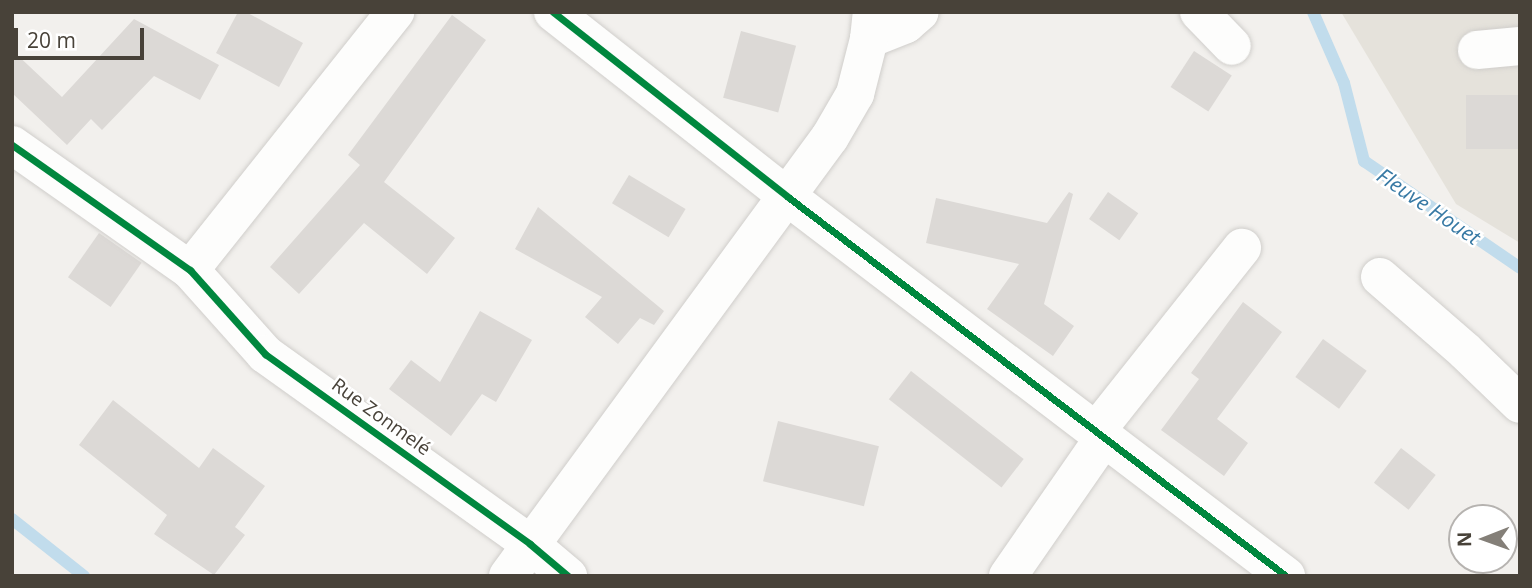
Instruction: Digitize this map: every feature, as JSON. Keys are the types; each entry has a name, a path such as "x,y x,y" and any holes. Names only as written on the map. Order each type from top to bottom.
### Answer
{"street":[{"path":"190,270 395,12"},
{"path":"553,12 788,197 1286,576"},
{"path":"508,576 830,137 855,94 870,26 906,23 920,12"},
{"path":"1199,12 1232,46"},
{"path":"1477,51 1520,46"},
{"name":"Rue Zonmelé","path":"12,145 190,270 265,354 530,544 568,576"},
{"path":"1008,576 1101,433 1242,248"},
{"path":"1380,277 1465,351 1520,404"}],"shaded area":[{"path":"1341,12 1520,12 1520,243 1456,204"}],"building":[{"path":"238,12 246,12 303,43 279,87 216,53"},
{"path":"452,15 486,40 384,182 455,238 427,274 364,223 299,294 270,267 360,165 348,155"},
{"path":"134,19 219,65 200,100 154,76 102,130 91,119 67,145 12,93 12,50 62,97"},
{"path":"741,31 796,46 778,112 723,98"},
{"path":"1194,51 1232,76 1208,112 1171,87"},
{"path":"1466,95 1520,95 1520,149 1466,149"},
{"path":"629,175 686,209 669,237 612,203"},
{"path":"1069,192 1073,194 1044,304 1074,326 1053,356 987,309 1019,264 926,243 936,198 1047,223"},
{"path":"1108,192 1138,213 1119,240 1089,219"},
{"path":"538,207 664,311 654,325 640,318 618,344 585,317 602,297 515,249"},
{"path":"99,233 142,263 111,307 68,277"},
{"path":"1243,302 1282,332 1217,419 1248,443 1224,476 1161,430 1199,379 1191,373"},
{"path":"480,311 532,340 496,402 482,394 451,436 389,389 411,360 440,382"},
{"path":"1323,339 1367,371 1339,409 1295,377"},
{"path":"911,371 1024,459 1002,487 889,399"},
{"path":"113,400 199,468 213,448 265,486 235,527 245,535 214,575 154,534 167,515 79,445"},
{"path":"778,421 879,446 864,506 763,481"},
{"path":"1401,448 1436,475 1409,510 1374,483"}],"waterway":[{"name":"Fleuve Houet","path":"1313,12 1344,83 1364,161 1520,268"},
{"path":"12,519 84,576"}],"cycle path":[{"path":"553,12 788,197 1286,576"},
{"path":"12,145 190,270 265,354 530,544 568,576"}]}
